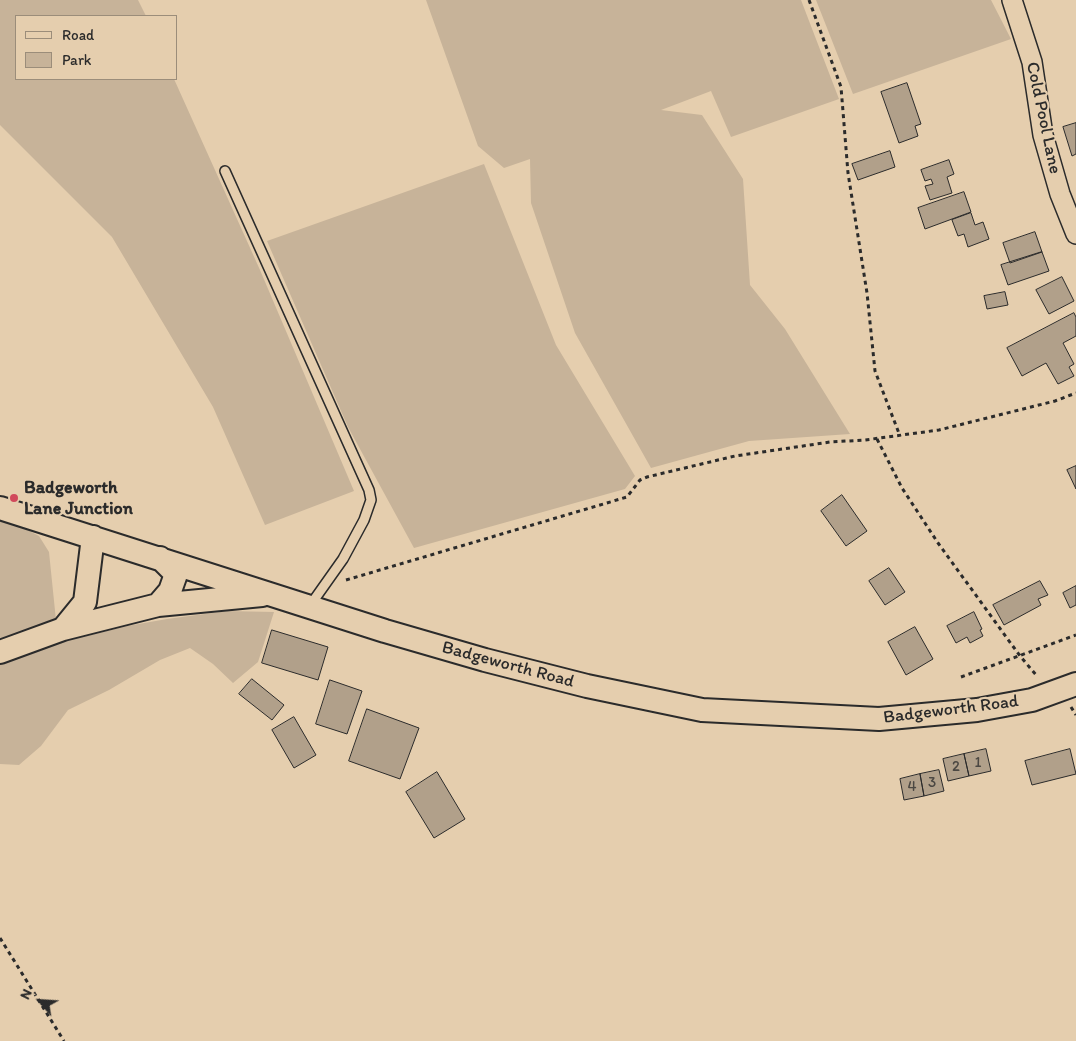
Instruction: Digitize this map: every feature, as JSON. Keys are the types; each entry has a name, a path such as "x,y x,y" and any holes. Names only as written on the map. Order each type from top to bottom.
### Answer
{"street":[{"name":"Cold Pool Lane","path":"1012,0 1032,62 1043,135 1060,194 1076,234"},
{"name":"Badgeworth Road","path":"0,508 309,607 485,660 587,686 702,710 879,719 977,710 1041,696 1076,684"},
{"path":"63,629 85,602 93,537"},
{"path":"158,605 170,592 176,574 160,558"},
{"path":"0,652 63,629 158,605 270,594"}],"lane":[{"path":"226,171 369,490 371,500 364,520 343,559 309,607"}],"path":[{"path":"809,0 841,86 848,173 867,293 875,372 900,436"},
{"path":"324,586 627,497 640,480 647,477 735,456 830,442 900,436 948,428 1055,401 1076,393"},
{"path":"877,439 902,488 938,543 1020,656 1041,696"},
{"path":"961,677 1076,635"},
{"path":"0,938 64,1041"}],"green space":[{"path":"0,0 138,0 146,15 15,15 15,80 174,80 260,270 354,491 265,525 213,407 112,237 0,125"},
{"path":"426,0 801,0 839,99 731,137 711,91 661,110 702,115 743,179 750,285 785,329 850,434 749,441 651,468 575,333 531,203 530,159 504,168 478,146"},
{"path":"816,0 991,0 1011,39 853,94"},
{"path":"484,164 556,345 635,476 625,489 414,548 348,427 267,241"},
{"path":"0,519 14,523 39,536 49,552 58,640 87,636 167,619 227,611 274,612 258,662 233,683 213,664 190,648 160,660 109,690 68,710 41,746 19,765 0,764"}],"building":[{"path":"907,83 921,124 915,126 918,136 899,143 881,92"},
{"path":"1076,123 1076,154 1072,156 1063,127"},
{"path":"890,151 895,167 858,180 852,164"},
{"path":"949,160 954,174 947,177 952,193 930,200 925,186 933,184 931,179 925,181 921,170"},
{"path":"964,192 971,212 925,229 918,208"},
{"path":"971,213 975,225 983,222 989,239 968,247 964,234 958,236 952,220"},
{"path":"1035,232 1042,252 1010,263 1003,243"},
{"path":"1042,252 1049,271 1008,285 1001,265"},
{"path":"1062,277 1074,301 1049,314 1036,290"},
{"path":"1005,292 1008,305 987,309 984,296"},
{"path":"1074,313 1076,317 1076,336 1063,343 1074,364 1069,367 1074,376 1058,384 1046,363 1022,376 1007,348"},
{"path":"1076,466 1076,489 1067,470"},
{"path":"842,495 867,531 846,546 821,511"},
{"path":"889,568 905,592 885,605 869,581"},
{"path":"1040,581 1048,595 1038,599 1041,605 1004,625 993,605"},
{"path":"1076,586 1076,605 1070,608 1063,593"},
{"path":"974,612 982,629 980,630 983,636 970,643 967,637 956,643 947,626"},
{"path":"915,627 933,659 906,675 888,642"},
{"path":"272,630 328,647 318,680 262,663"},
{"path":"252,679 284,705 272,720 239,694"},
{"path":"330,680 362,691 347,734 316,724"},
{"path":"367,709 419,728 400,779 349,761"},
{"path":"294,717 316,755 294,768 272,730"},
{"path":"986,749 991,771 969,776 964,754"},
{"path":"1070,749 1076,774 1032,785 1025,761"},
{"path":"964,754 969,776 948,781 943,759"},
{"path":"939,770 944,791 924,796 920,774"},
{"path":"437,772 465,819 434,838 406,792"},
{"path":"920,774 924,796 904,800 900,779"}],"place":[{"name":"Badgeworth Lane Junction","path":"14,498"}]}
